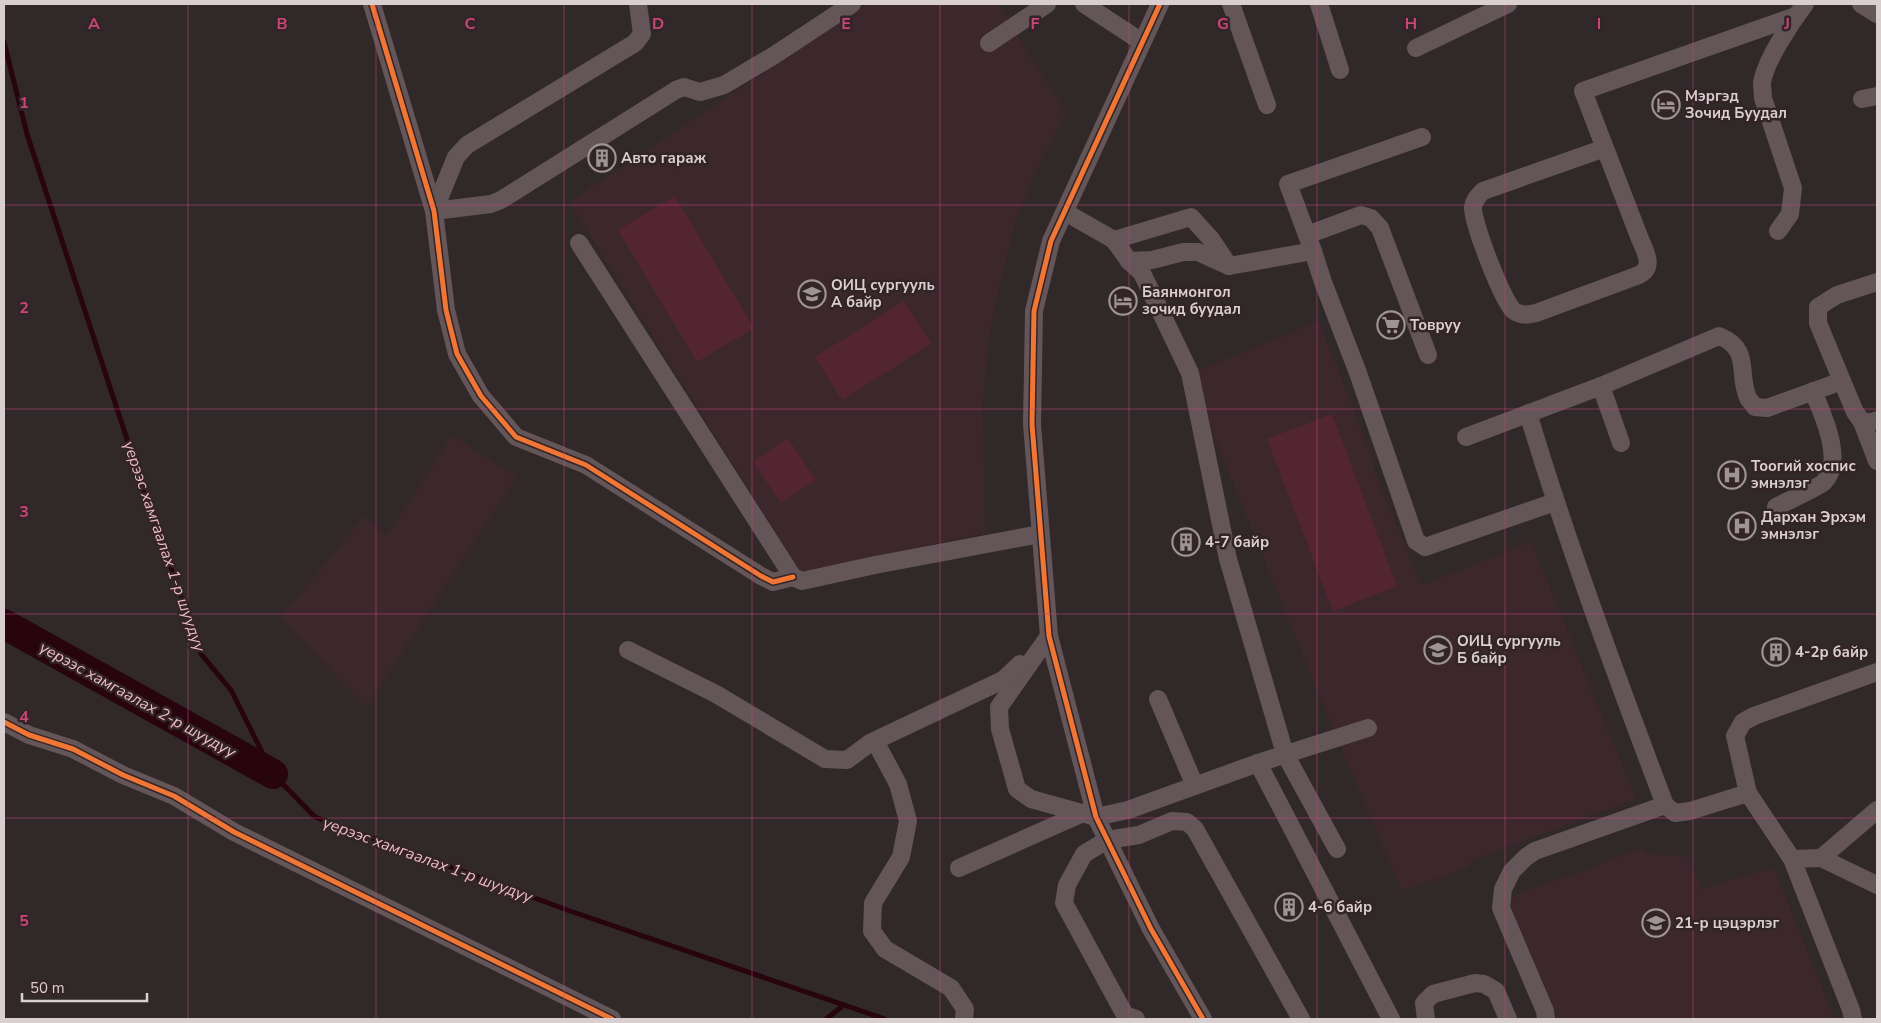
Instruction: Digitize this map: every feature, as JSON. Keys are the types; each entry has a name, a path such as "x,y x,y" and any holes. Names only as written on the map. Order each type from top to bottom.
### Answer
{"street":[{"path":"372,4 434,211 446,310 457,354 480,396 516,437 586,465 760,576 773,582 793,577"},
{"path":"434,211 456,158 467,145 635,43 642,34 638,4"},
{"path":"434,211 491,204 501,200 676,90 684,87 700,92 724,85 773,56 850,4"},
{"path":"989,43 1047,4"},
{"path":"1084,4 1142,42"},
{"path":"1160,4 1052,241 1034,311 1032,424 1049,636 1073,735 1089,815 1107,840 1151,929 1203,1019"},
{"path":"1232,4 1267,105"},
{"path":"1319,4 1340,70"},
{"path":"1416,48 1508,4"},
{"path":"1861,4 1877,14"},
{"path":"1605,148 1483,192 1475,198 1473,208 1480,235 1503,297 1515,312 1524,315 1536,313 1639,275 1647,267 1646,254 1583,91 1801,10"},
{"path":"1778,231 1790,214 1793,188 1763,98 1762,83 1768,66 1801,10"},
{"path":"1422,137 1288,184 1322,282 1358,373 1416,541 1420,546 1425,547 1555,502"},
{"path":"1065,212 1114,240 1129,261 1142,272 1190,373 1228,559 1286,754 1337,849"},
{"path":"1129,261 1152,260 1184,252 1198,252 1230,266 1310,243 1362,215 1371,218 1380,228 1428,355"},
{"path":"1114,240 1191,217 1211,239 1230,266"},
{"path":"579,243 793,577 802,581 875,565 1040,534"},
{"path":"1877,282 1837,295 1818,307 1818,322 1855,412 1870,421 1877,460"},
{"path":"1466,436 1601,386 1719,336 1729,340 1740,352 1748,397 1755,407 1767,408 1842,381"},
{"path":"1601,386 1621,443"},
{"path":"1776,507 1824,483 1830,472 1832,452 1829,432 1813,391"},
{"path":"1528,413 1555,502 1616,676 1665,805 1675,813 1690,811 1748,793"},
{"path":"628,650 716,694 825,759 847,760 875,741 1004,680 1049,636"},
{"path":"1049,636 999,707 1000,729 1016,788 1030,799 1089,815"},
{"path":"1852,1019 1851,1010 1792,858 1748,793 1735,736 1744,722 1754,716 1877,672"},
{"path":"1158,699 1195,786"},
{"path":"4,722 29,735 73,749 124,775 174,796 234,832 612,1019"},
{"path":"959,868 1089,815 1128,810 1258,763 1368,728"},
{"path":"875,741 898,784 908,821 901,857 873,903 872,931 886,949 951,988 965,1009 964,1019"},
{"path":"1258,763 1391,1019"},
{"path":"1546,1019 1545,1010 1501,908 1503,889 1509,875 1518,863 1535,851 1665,805"},
{"path":"1821,858 1877,810"},
{"path":"1136,1019 1124,1015 1064,903 1067,885 1084,854 1107,840 1139,835 1172,821 1187,822 1195,829 1301,1019"},
{"path":"1792,858 1821,858 1877,885"},
{"path":"1426,1019 1424,1003 1432,994 1475,983 1484,984 1496,991 1508,1019"}],"shaded area":[{"name":"ОИЦ сургууль А байр","path":"867,4 998,4 1066,113 1033,177 1015,223 994,311 989,339 983,402 985,533 801,573 569,202"},
{"path":"675,196 754,328 697,362 618,230"},
{"path":"904,301 931,344 842,400 815,357"},
{"name":"ОИЦ сургууль Б байр","path":"1319,321 1374,462 1374,470 1420,582 1426,584 1531,541 1635,799 1474,860 1467,868 1402,891 1327,715 1211,429 1191,373"},
{"path":"1332,414 1397,586 1333,611 1267,439"},
{"path":"452,435 517,477 366,707 280,618 364,516 387,536"},
{"path":"788,438 816,480 781,503 753,462"},
{"name":"21-р цэцэрлэг","path":"1643,848 1646,854 1686,856 1703,889 1774,868 1834,1017 1833,1019 1558,1019 1507,905 1515,895"}],"waterway":[{"name":"үерээс хамгаалах 1-р шуудуу","path":"4,42 27,134 142,485 201,654 231,690 273,774 315,817 570,911 885,1019"},
{"name":"үерээс хамгаалах 2-р шуудуу","path":"4,624 273,774"},
{"path":"826,1019 844,1005"}],"cycle path":[{"path":"372,4 434,211 446,310 457,354 481,396 516,437 586,465 761,576 773,582 793,577"},
{"path":"1160,4 1051,241 1034,311 1032,424 1049,636 1096,817 1151,929 1203,1019"},
{"path":"4,722 29,735 73,749 123,775 174,796 234,832 612,1019"}],"place":[{"name":"Мэргэд Зочид Буудал","path":"1666,105"},
{"name":"Авто гараж","path":"602,158"},
{"name":"ОИЦ сургууль А байр","path":"812,294"},
{"name":"Баянмонгол зочид буудал","path":"1123,301"},
{"name":"Товруу","path":"1391,325"},
{"name":"Тоогий хоспис эмнэлэг","path":"1732,475"},
{"name":"Дархан Эрхэм эмнэлэг","path":"1742,526"},
{"name":"4-7 байр","path":"1186,542"},
{"name":"ОИЦ сургууль Б байр","path":"1438,650"},
{"name":"4-2р байр","path":"1776,652"},
{"name":"4-6 байр","path":"1289,907"},
{"name":"21-р цэцэрлэг","path":"1656,923"}]}
